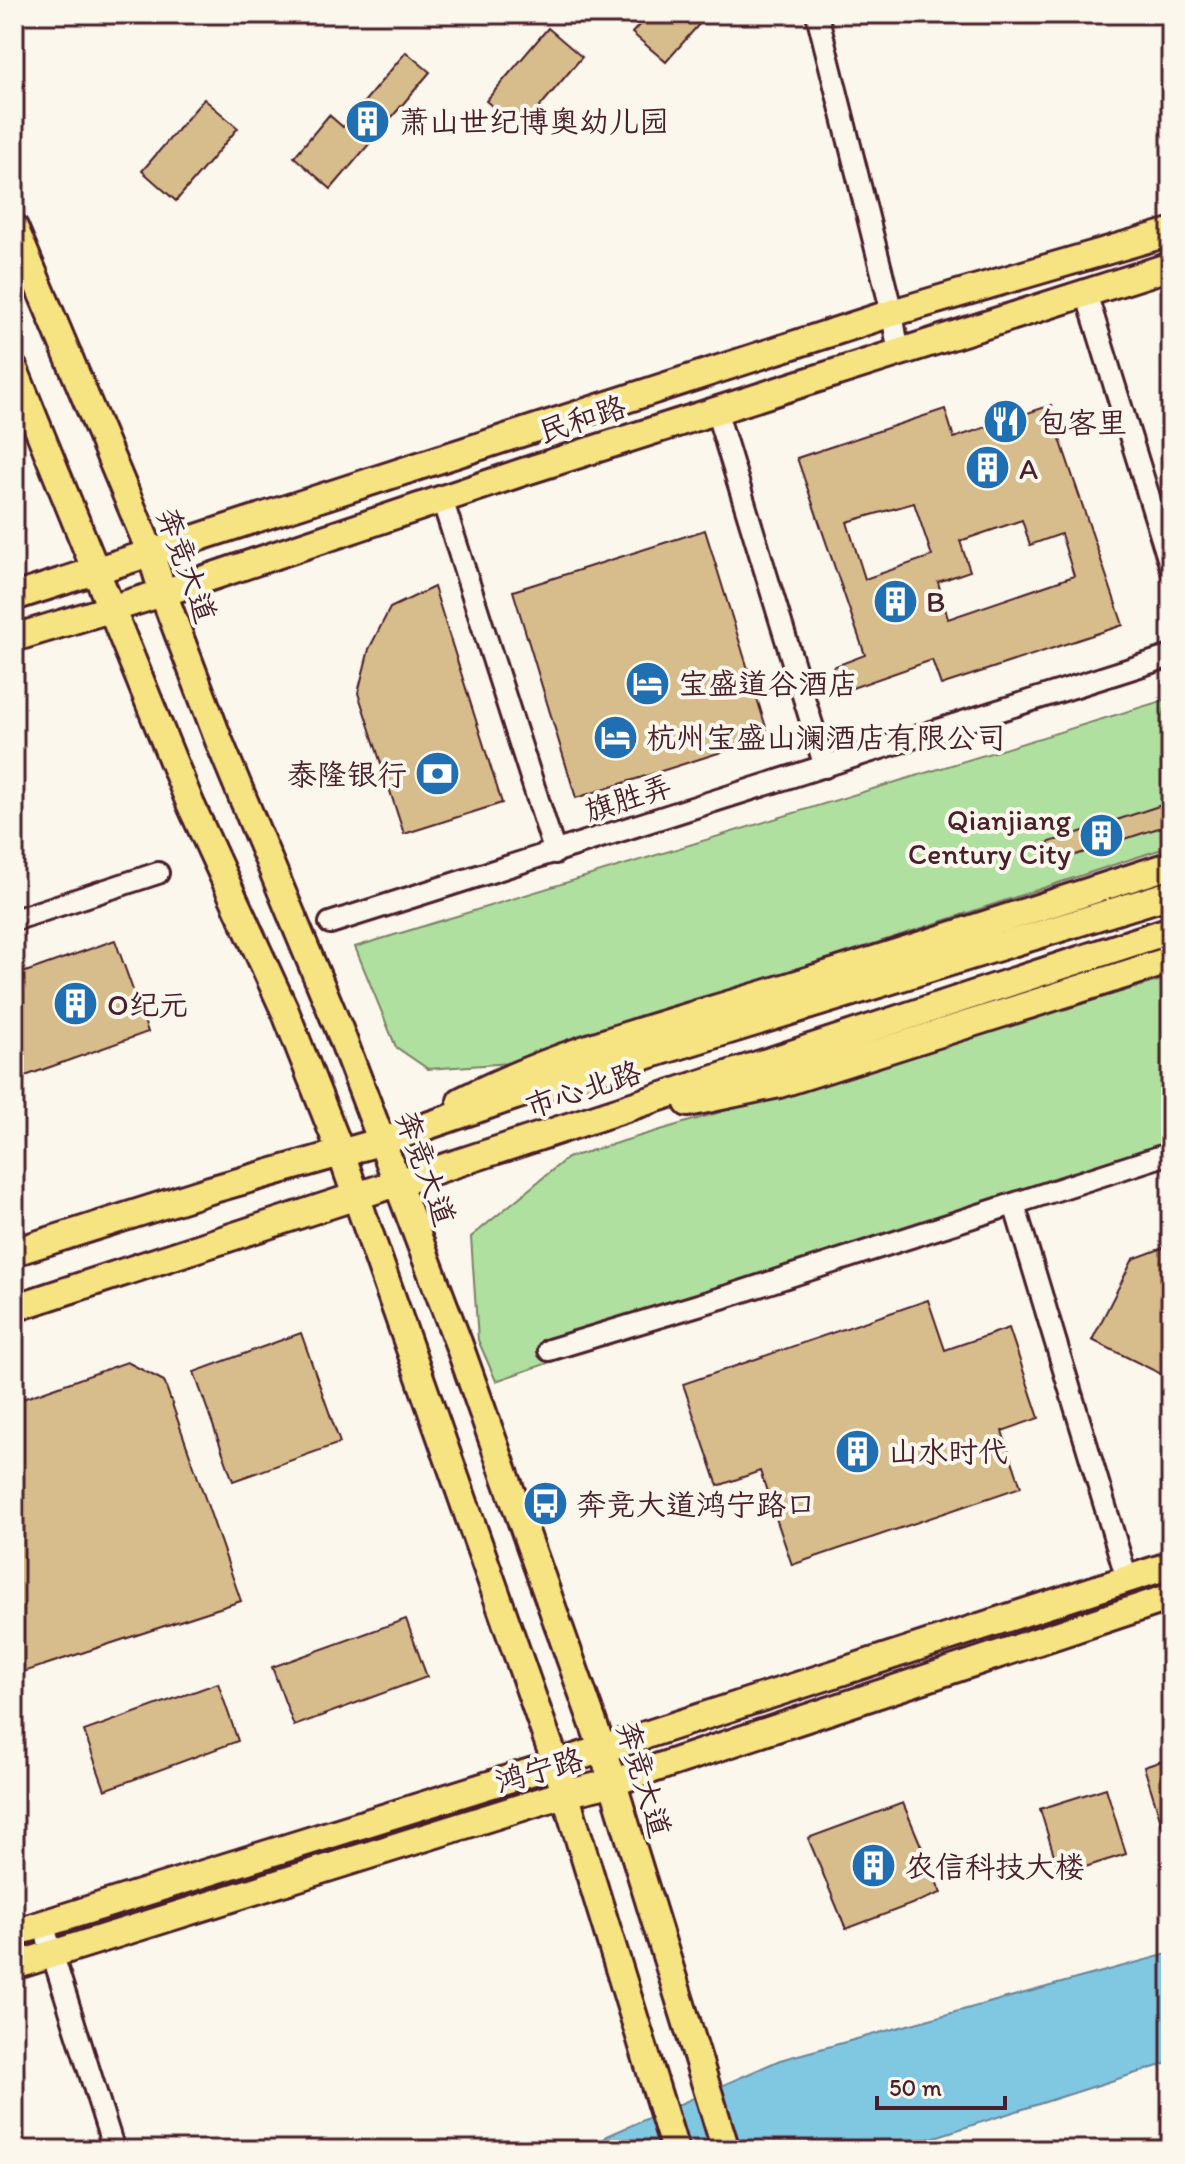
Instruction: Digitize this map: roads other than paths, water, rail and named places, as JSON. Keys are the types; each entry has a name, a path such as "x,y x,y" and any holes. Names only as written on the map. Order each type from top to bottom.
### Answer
{"main road":[{"name":"奔竞大道","path":"14,227 150,551 219,741 383,1141 396,1184 459,1345 602,1748 726,2150"},
{"name":"民和路","path":"14,597 892,313 1171,232"},
{"name":"民和路","path":"14,638 163,593 716,410 1171,266"},
{"path":"14,369 190,803 285,1011 341,1153 556,1764 675,2150"},
{"path":"383,1141 504,1079 629,1035 1171,865"},
{"name":"市心北路","path":"14,1252 210,1190 383,1141 515,1096 1171,894"},
{"name":"市心北路","path":"14,1308 1171,930"},
{"path":"559,1130 779,1084 1171,960"},
{"name":"鸿宁路","path":"14,1933 556,1764 1171,1565"},
{"name":"鸿宁路","path":"14,1966 564,1794 611,1783 1171,1597"}],"street":[{"path":"817,14 892,313 899,354"},
{"path":"1086,293 1171,568"},
{"path":"716,410 825,767"},
{"path":"442,499 555,853"},
{"name":"旗胜弄","path":"330,923 1171,656"},
{"path":"14,920 158,873"},
{"path":"549,1350 1171,1153"},
{"path":"1014,1204 1127,1579"},
{"path":"43,1924 114,2150"}],"water":[{"path":"1171,1953 1171,2062 894,2150 594,2150 607,2136 780,2060"}],"place":[{"name":"萧山世纪博奥幼儿园","path":"368,121"},
{"name":"包客里","path":"1006,422"},
{"name":"A","path":"988,468"},
{"name":"B","path":"895,601"},
{"name":"宝盛道谷酒店","path":"647,683"},
{"name":"杭州宝盛山澜酒店有限公司","path":"615,737"},
{"name":"泰隆银行","path":"438,774"},
{"name":"Qianjiang Century City","path":"1102,836"},
{"name":"O纪元","path":"76,1004"},
{"name":"山水时代","path":"857,1451"},
{"name":"奔竞大道鸿宁路口","path":"545,1504"},
{"name":"农信科技大楼","path":"874,1866"}]}
